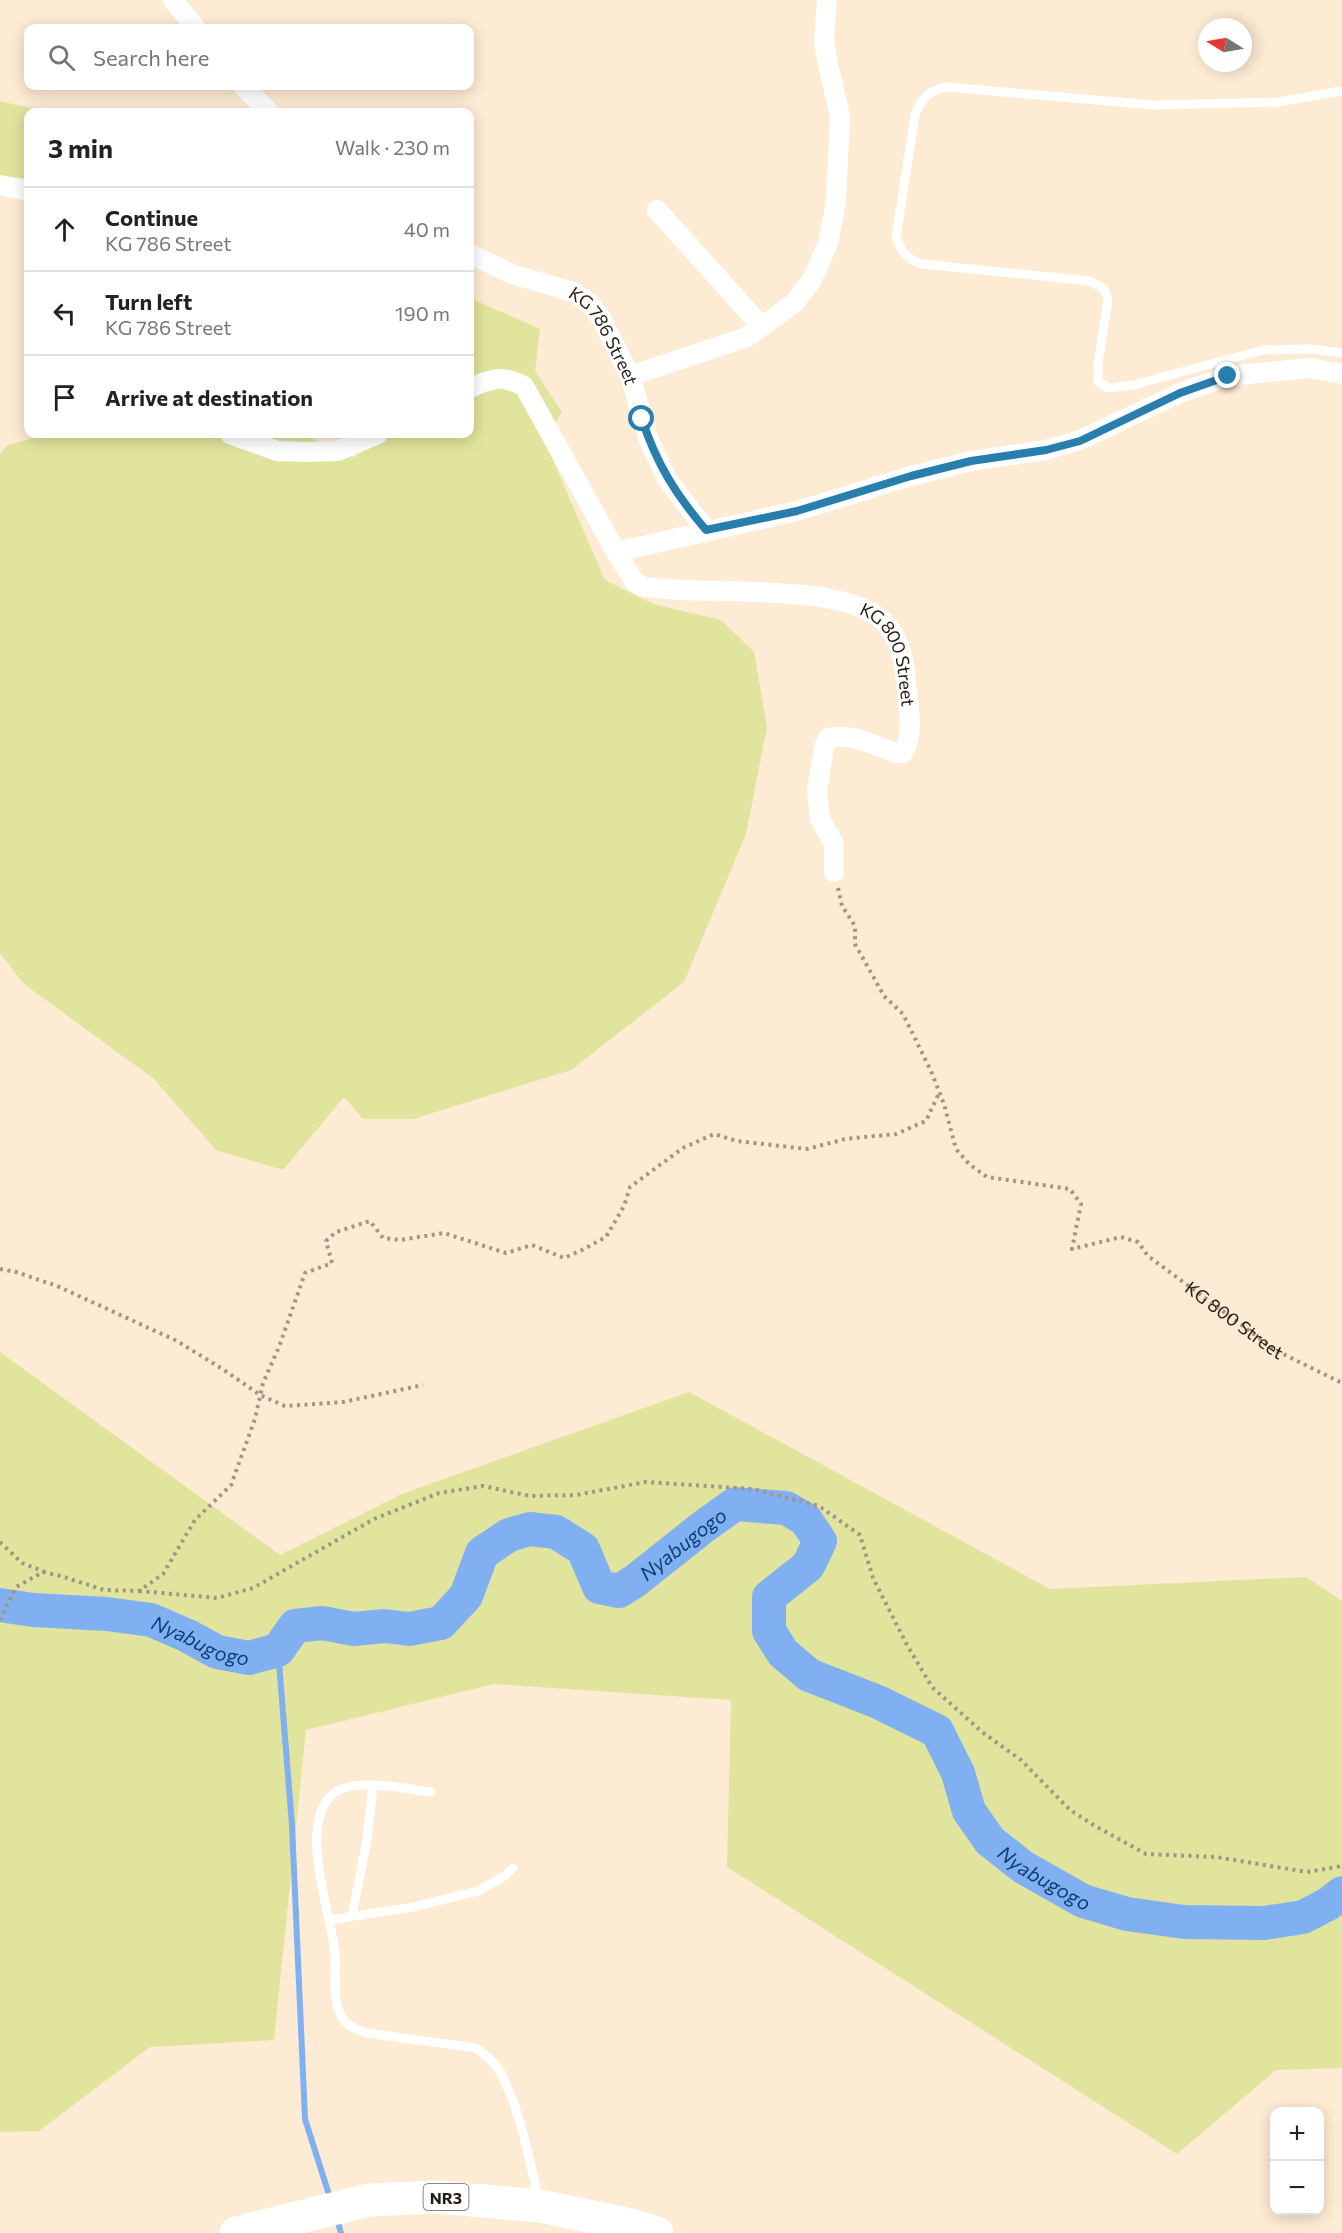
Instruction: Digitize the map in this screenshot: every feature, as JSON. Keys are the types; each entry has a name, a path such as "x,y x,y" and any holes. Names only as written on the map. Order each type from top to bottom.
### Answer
{"highway":[{"name":"NR3","path":"236,2233 369,2200 439,2197 540,2206 631,2225 657,2233"}],"street":[{"path":"173,0 193,24"},
{"path":"630,376 747,337 793,304 812,280 828,243 836,202 840,117 824,41 826,0"},
{"path":"247,90 265,108"},
{"path":"0,185 24,190"},
{"path":"657,210 761,326"},
{"name":"KG 786 Street","path":"474,256 512,274 573,292 589,303 601,318 630,376 649,440 667,479 706,530"},
{"path":"616,552 797,511 911,476 971,461 1046,450 1080,441 1180,393 1228,376 1310,368 1342,374"},
{"name":"KG 800 Street","path":"474,387 497,378 509,378 524,386 616,552 634,581 641,586 822,596 853,604 874,615 888,626 904,660 910,717 907,747 903,753 896,753 846,736 828,738 824,747 817,791 820,819 834,844 834,872"},
{"path":"241,438 277,451 305,452 338,451 369,438"}],"lane":[{"path":"1342,91 1278,102 1153,105 946,87 933,90 922,98 915,115 896,237 900,250 909,259 921,264 1090,281 1104,289 1108,300 1098,363 1098,381 1108,388 1133,385 1263,350 1342,353"},
{"path":"431,1792 352,1786 342,1788 328,1798 322,1810 316,1851 335,1954 338,2010 351,2028 366,2033 476,2048 488,2056 497,2067 520,2125 540,2206"},
{"path":"352,1916 360,1878 373,1786"},
{"path":"329,1920 413,1907 478,1891 503,1878 513,1868"}],"path":[{"path":"140,1591 163,1574 195,1520 231,1485 255,1419 263,1383 279,1347 305,1273 332,1263 326,1241 336,1232 370,1221 383,1238 400,1240 444,1233 506,1253 532,1245 564,1258 606,1237 624,1206 630,1187 683,1148 714,1134 737,1141 807,1149 845,1139 896,1134 927,1121 939,1093 931,1071 903,1014 884,996 855,944 855,926 842,906 834,872"},
{"name":"KG 800 Street","path":"939,1093 956,1149 969,1164 987,1177 1070,1189 1081,1204 1072,1249 1121,1237 1138,1242 1148,1256 1277,1351 1342,1383"},
{"path":"0,1269 57,1286 177,1341 260,1395 285,1406 343,1402 423,1385"},
{"path":"0,1620 16,1587 44,1572 104,1590 217,1598 253,1588 374,1519 439,1493 483,1486 530,1496 576,1495 646,1482 753,1489 819,1506 860,1536 873,1578 907,1645 932,1687 982,1732 1021,1760 1070,1810 1087,1821 1146,1854 1216,1857 1307,1872 1342,1866"},
{"path":"0,1542 22,1563 51,1574"}],"green space":[{"path":"0,101 31,108 24,108 24,179 0,176"},
{"path":"474,300 540,329 535,371 562,412 544,440 605,580 653,604 721,620 754,652 767,727 746,834 684,982 571,1070 413,1119 363,1119 344,1097 283,1170 216,1150 154,1079 24,984 0,953 0,455 6,446 32,438 311,438 356,458 358,438 474,438"},
{"path":"0,1352 280,1555 402,1494 689,1392 1050,1589 1306,1577 1342,1601 1342,2068 1276,2070 1177,2154 727,1867 731,1700 494,1684 306,1730 274,2040 150,2047 39,2131 0,2132"}],"waterway":[{"name":"Nyabugogo","path":"0,1605 151,1620 217,1652 249,1658 278,1650 295,1626 322,1623 354,1629 385,1626 409,1629 441,1623 466,1596 482,1553 509,1535 530,1529 556,1532 583,1549 599,1587 619,1591 735,1504 786,1508 805,1519 820,1541 808,1566 769,1597 769,1631 783,1653 809,1675 878,1702 937,1731 958,1773 969,1811 990,1841 1023,1867 1083,1901 1127,1914 1184,1922 1264,1923 1303,1917 1328,1904 1342,1893"},
{"path":"278,1650 292,1825 305,2119 331,2201"},
{"path":"337,2219 341,2233"}],"route":[{"path":"642,419 667,479 706,530 797,511 911,476 971,461 1046,450 1080,441 1180,393 1228,376"}]}
